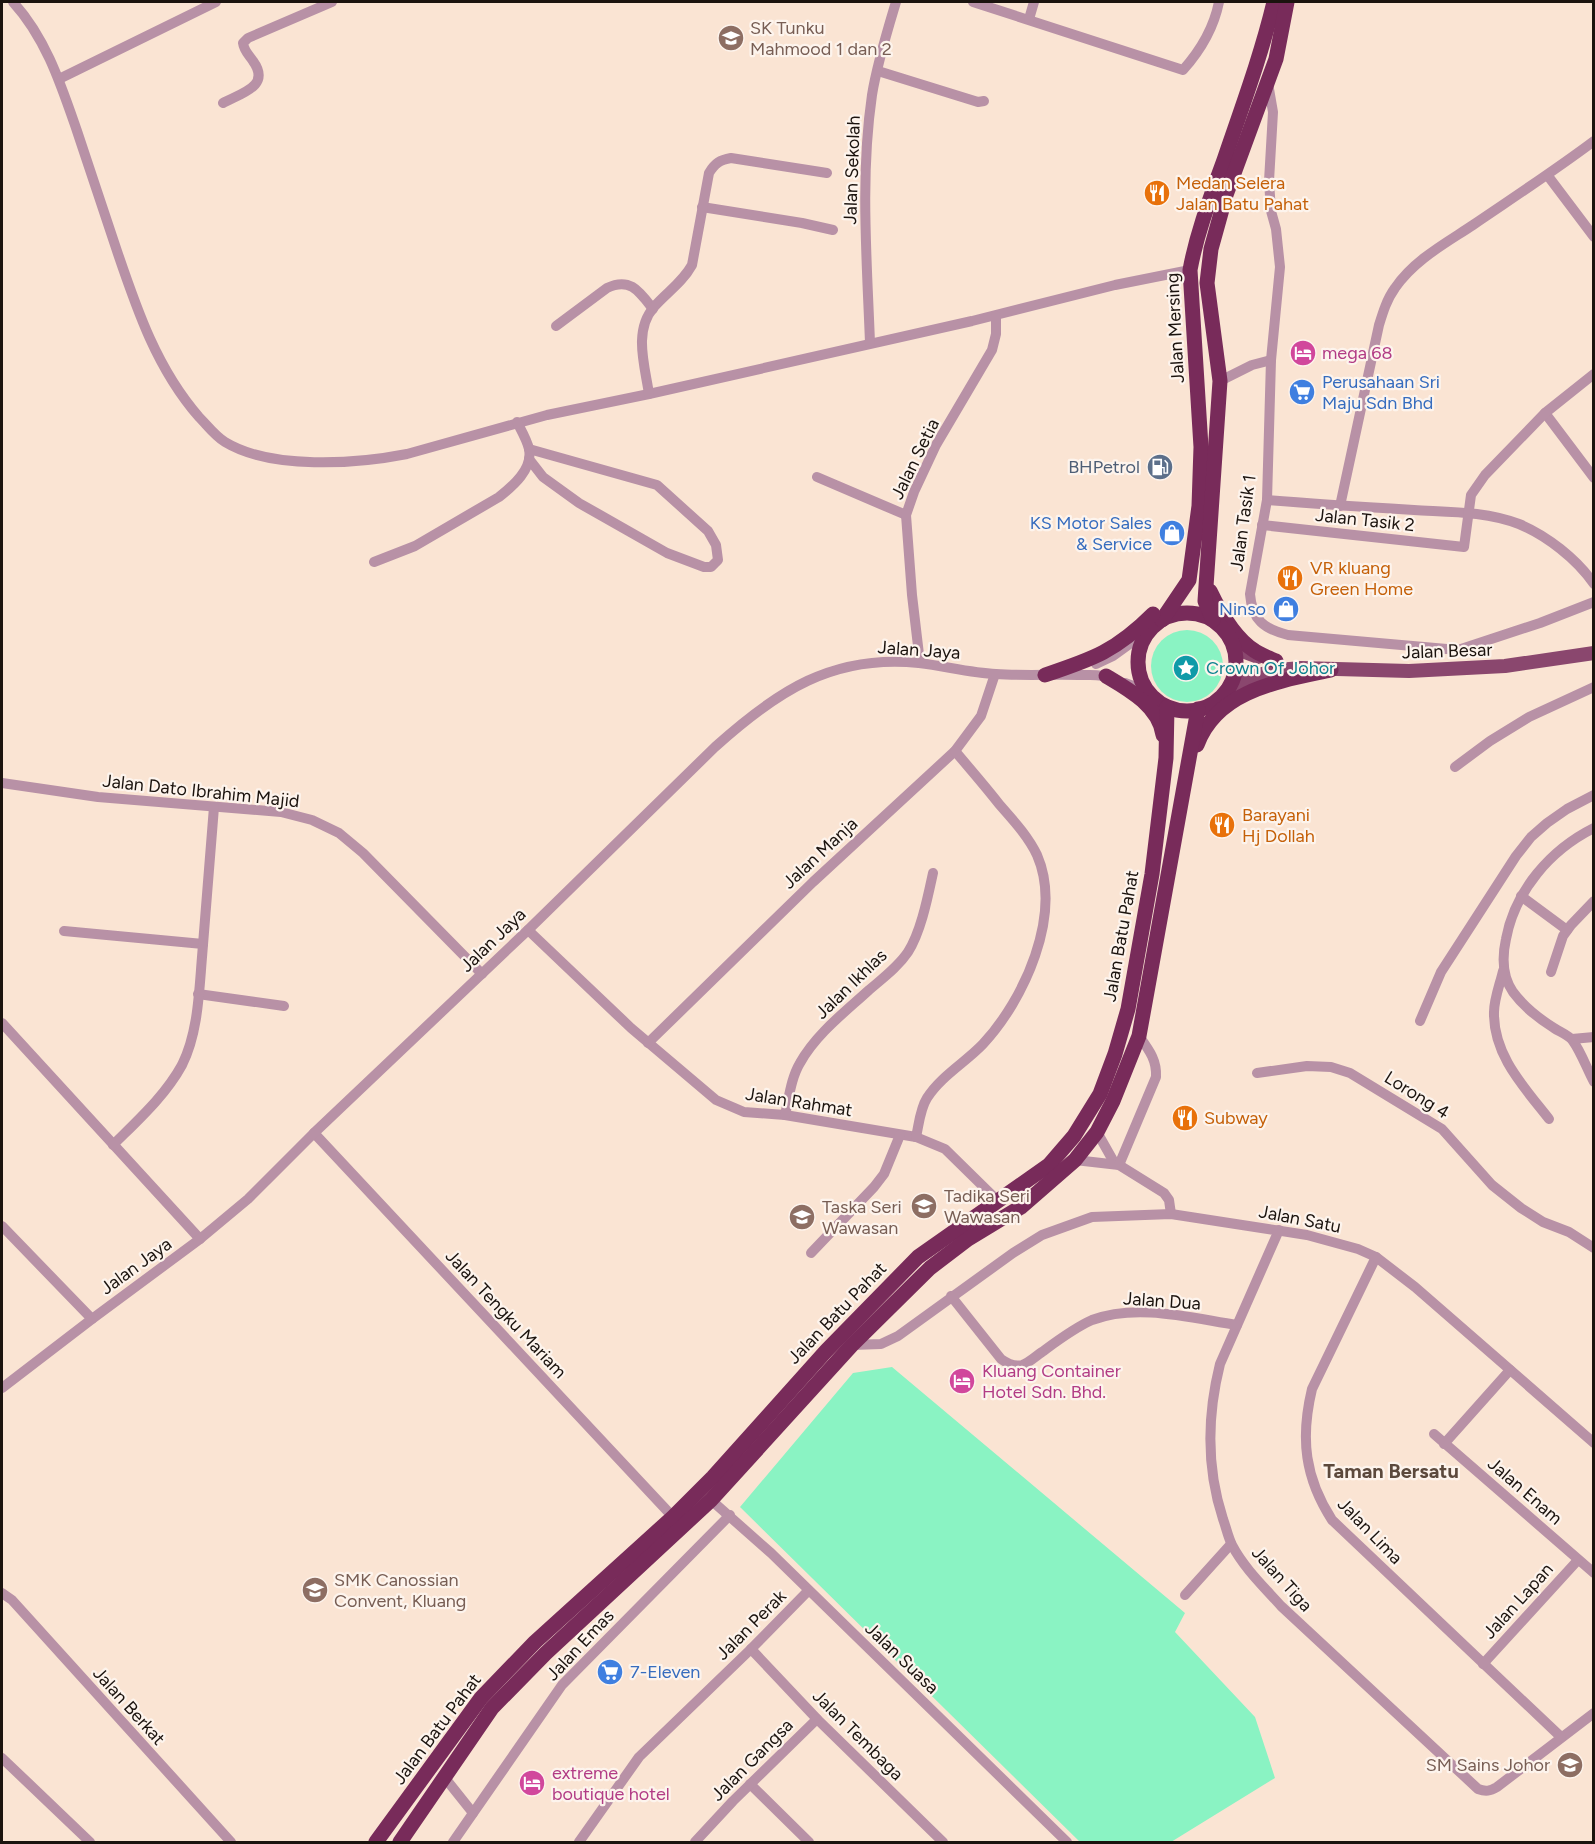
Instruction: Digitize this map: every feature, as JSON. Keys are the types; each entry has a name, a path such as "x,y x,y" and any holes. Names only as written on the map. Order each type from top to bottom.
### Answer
{"highway":[{"name":"Jalan Mersing","path":"1162,620 1189,580 1199,506 1201,447 1190,270 1204,216 1258,62 1274,2"},
{"path":"1213,620 1205,601 1220,381 1206,283 1211,249 1226,195 1276,59 1287,2"},
{"path":"1045,675 1092,659 1114,647 1140,627 1162,604 1180,579 1194,543"},
{"path":"1206,582 1220,611 1244,641 1255,651 1276,661"},
{"path":"1187,612 1200,614 1213,620 1230,637 1236,663 1234,677 1227,690 1214,702 1198,709 1182,711 1167,707 1147,691 1140,677 1137,660 1141,644 1149,630 1162,620 1174,614 1187,612"},
{"path":"1186,774 1201,733 1210,720 1235,699 1272,683 1331,670"},
{"path":"1106,676 1134,693 1156,717 1163,730 1166,758"},
{"name":"Jalan Batu Pahat","path":"376,1842 481,1698 535,1642 713,1477 826,1351 918,1257 959,1226 1049,1165 1074,1136 1100,1094 1128,1009 1152,873 1166,758 1167,707"},
{"name":"Jalan Batu Pahat","path":"400,1842 492,1708 546,1653 711,1500 852,1345 930,1268 968,1239 1021,1207 1075,1160 1097,1132 1113,1101 1139,1036 1198,709"}],"main road":[{"name":"Jalan Besar","path":"1234,648 1301,668"},
{"name":"Jalan Besar","path":"1227,690 1264,673 1301,668 1409,671 1505,666 1593,653"}],"street":[{"path":"13,2 37,33 59,79 144,327 171,381 186,402 223,441 265,458 290,461 386,458 427,449 517,422 996,315 1114,285 1190,270"},
{"path":"59,79 216,2"},
{"path":"223,103 255,86 260,76 259,69 244,49 243,44 248,38 332,2"},
{"name":"Jalan Sekolah","path":"870,343 866,233 872,94 896,2"},
{"path":"973,2 1183,70 1198,54 1219,2"},
{"path":"1029,19 1034,2"},
{"path":"878,71 978,102 984,101"},
{"name":"Jalan Tasik 1","path":"1268,81 1273,112 1269,181 1271,211 1276,230 1280,267 1271,360 1266,500 1250,594 1251,608 1257,619 1266,627 1277,632 1458,650 1540,623 1593,602"},
{"path":"1340,506 1379,325 1384,306 1396,286 1414,267 1440,246 1548,176 1593,141"},
{"path":"649,394 642,342 645,322 652,309 684,279 692,265 709,172 713,165 720,160 731,158 827,173"},
{"path":"1548,176 1593,237"},
{"path":"702,207 833,230"},
{"path":"555,326 607,288 616,284 627,284 637,290 652,309"},
{"name":"Jalan Setia","path":"920,663 906,515 936,445 992,350 996,334 996,315"},
{"path":"1220,381 1252,365 1271,360"},
{"path":"1469,514 1471,495 1485,474 1545,412 1593,374"},
{"path":"1545,412 1593,478"},
{"path":"517,422 529,454 543,477 579,503 667,553 704,567 711,567 718,560 716,545 708,531 657,485 529,454"},
{"path":"374,562 415,546 499,497 518,479 529,454"},
{"path":"817,477 906,515"},
{"path":"1266,500 1469,514 1505,519 1532,530 1563,552 1593,584"},
{"name":"Jalan Tasik 2","path":"1262,525 1464,547 1469,514"},
{"name":"Jalan Jaya","path":"1062,674 1089,667 1113,656 1149,630"},
{"name":"Jalan Jaya","path":"2,1388 200,1239 248,1199 745,719 804,681 858,663 884,661 920,663 995,674 1106,676 1147,691"},
{"name":"Jalan Manja","path":"648,1042 813,882 955,751 981,716 995,674"},
{"path":"1455,767 1528,717 1593,687"},
{"path":"916,1137 920,1115 927,1098 994,1032 1013,1005 1033,960 1045,917 1045,884 1037,856 1022,831 955,751"},
{"name":"Jalan Dato Ibrahim Majid","path":"2,783 98,797 281,812 312,820 339,833 363,853 482,974"},
{"path":"1420,1021 1442,972 1516,855 1547,823 1593,795"},
{"path":"113,1144 164,1093 183,1064 194,1029 214,807"},
{"path":"1549,1119 1506,1063 1496,1034 1494,1012 1503,967 1503,952 1509,922 1521,896 1536,875 1554,856 1593,828"},
{"name":"Jalan Ikhlas","path":"785,1115 799,1064 809,1049 836,1020 897,965 909,951 923,913 933,873"},
{"path":"1521,896 1567,930"},
{"path":"1551,972 1567,930 1593,901"},
{"name":"Jalan Rahmat","path":"528,930 648,1042 716,1100 744,1112 785,1115 916,1137 945,1149 998,1201"},
{"path":"64,931 203,944"},
{"path":"1503,967 1506,980 1524,1006 1572,1039 1593,1082"},
{"path":"198,994 284,1006"},
{"path":"2,1023 200,1239"},
{"path":"1117,1165 1155,1077 1157,1066 1139,1036"},
{"path":"1572,1039 1593,1037"},
{"name":"Lorong 4","path":"1257,1074 1307,1066 1331,1067 1350,1073 1442,1129 1492,1185 1521,1208 1543,1222 1569,1232 1593,1248"},
{"path":"1097,1132 1117,1165"},
{"name":"Jalan Tengku Mariam","path":"314,1133 673,1516"},
{"path":"811,1253 884,1174 900,1135"},
{"path":"1075,1160 1117,1165 1164,1193 1169,1200 1171,1214"},
{"name":"Jalan Satu","path":"852,1345 874,1345 890,1340 1013,1252 1042,1235 1092,1217 1171,1214 1329,1240 1376,1257 1415,1287 1593,1443"},
{"path":"2,1227 92,1319"},
{"name":"Jalan Tiga","path":"1279,1230 1220,1364 1215,1384 1209,1431 1213,1484 1232,1544 1253,1576 1281,1606 1478,1789 1484,1791 1497,1787 1561,1737"},
{"name":"Jalan Lima","path":"1376,1257 1312,1389 1307,1409 1305,1447 1311,1479 1318,1497 1332,1520 1561,1737"},
{"name":"Jalan Dua","path":"951,1296 1001,1359 1011,1366 1023,1365 1089,1321 1106,1316 1146,1313 1237,1325"},
{"path":"1444,1444 1510,1370"},
{"name":"Jalan Enam","path":"1434,1434 1593,1573"},
{"name":"Jalan Suasa","path":"711,1500 730,1515 1062,1841"},
{"name":"Jalan Emas","path":"453,1842 562,1685 730,1515"},
{"path":"1185,1595 1232,1544"},
{"name":"Jalan Lapan","path":"1483,1664 1578,1560"},
{"name":"Jalan Perak","path":"579,1842 639,1757 752,1649 808,1591"},
{"name":"Jalan Berkat","path":"2,1593 12,1600 231,1842"},
{"name":"Jalan Tembaga","path":"752,1649 817,1719 943,1842"},
{"path":"1561,1737 1593,1713"},
{"name":"Jalan Gangsa","path":"695,1842 817,1719"},
{"path":"2,1758 90,1842"},
{"path":"445,1778 473,1813"},
{"path":"750,1784 809,1842"}],"green space":[{"path":"1187,630 1201,633 1213,640 1220,652 1223,666 1220,680 1213,692 1201,699 1187,702 1173,699 1161,692 1154,680 1151,666 1154,652 1161,640 1173,633"},
{"path":"892,1367 1185,1613 1175,1632 1255,1717 1275,1778 1171,1842 1080,1842 740,1507 853,1373"}],"place":[{"name":"SK Tunku Mahmood 1 dan 2","path":"731,38"},
{"name":"Medan Selera Jalan Batu Pahat","path":"1157,193"},
{"name":"mega 68","path":"1303,353"},
{"name":"Perusahaan Sri Maju Sdn Bhd","path":"1302,392"},
{"name":"BHPetrol","path":"1160,467"},
{"name":"KS Motor Sales & Service","path":"1172,533"},
{"name":"VR kluang Green Home","path":"1290,578"},
{"name":"Ninso","path":"1286,609"},
{"name":"Crown Of Johor","path":"1186,668"},
{"name":"Barayani Hj Dollah","path":"1222,825"},
{"name":"Subway","path":"1185,1118"},
{"name":"Tadika Seri Wawasan","path":"924,1206"},
{"name":"Taska Seri Wawasan","path":"802,1217"},
{"name":"Kluang Container Hotel Sdn. Bhd.","path":"962,1381"},
{"name":"SMK Canossian Convent, Kluang","path":"315,1590"},
{"name":"7-Eleven","path":"610,1672"},
{"name":"SM Sains Johor","path":"1570,1765"},
{"name":"extreme boutique hotel","path":"532,1783"}],"district":[{"name":"Taman Bersatu","path":"1391,1471"}]}
